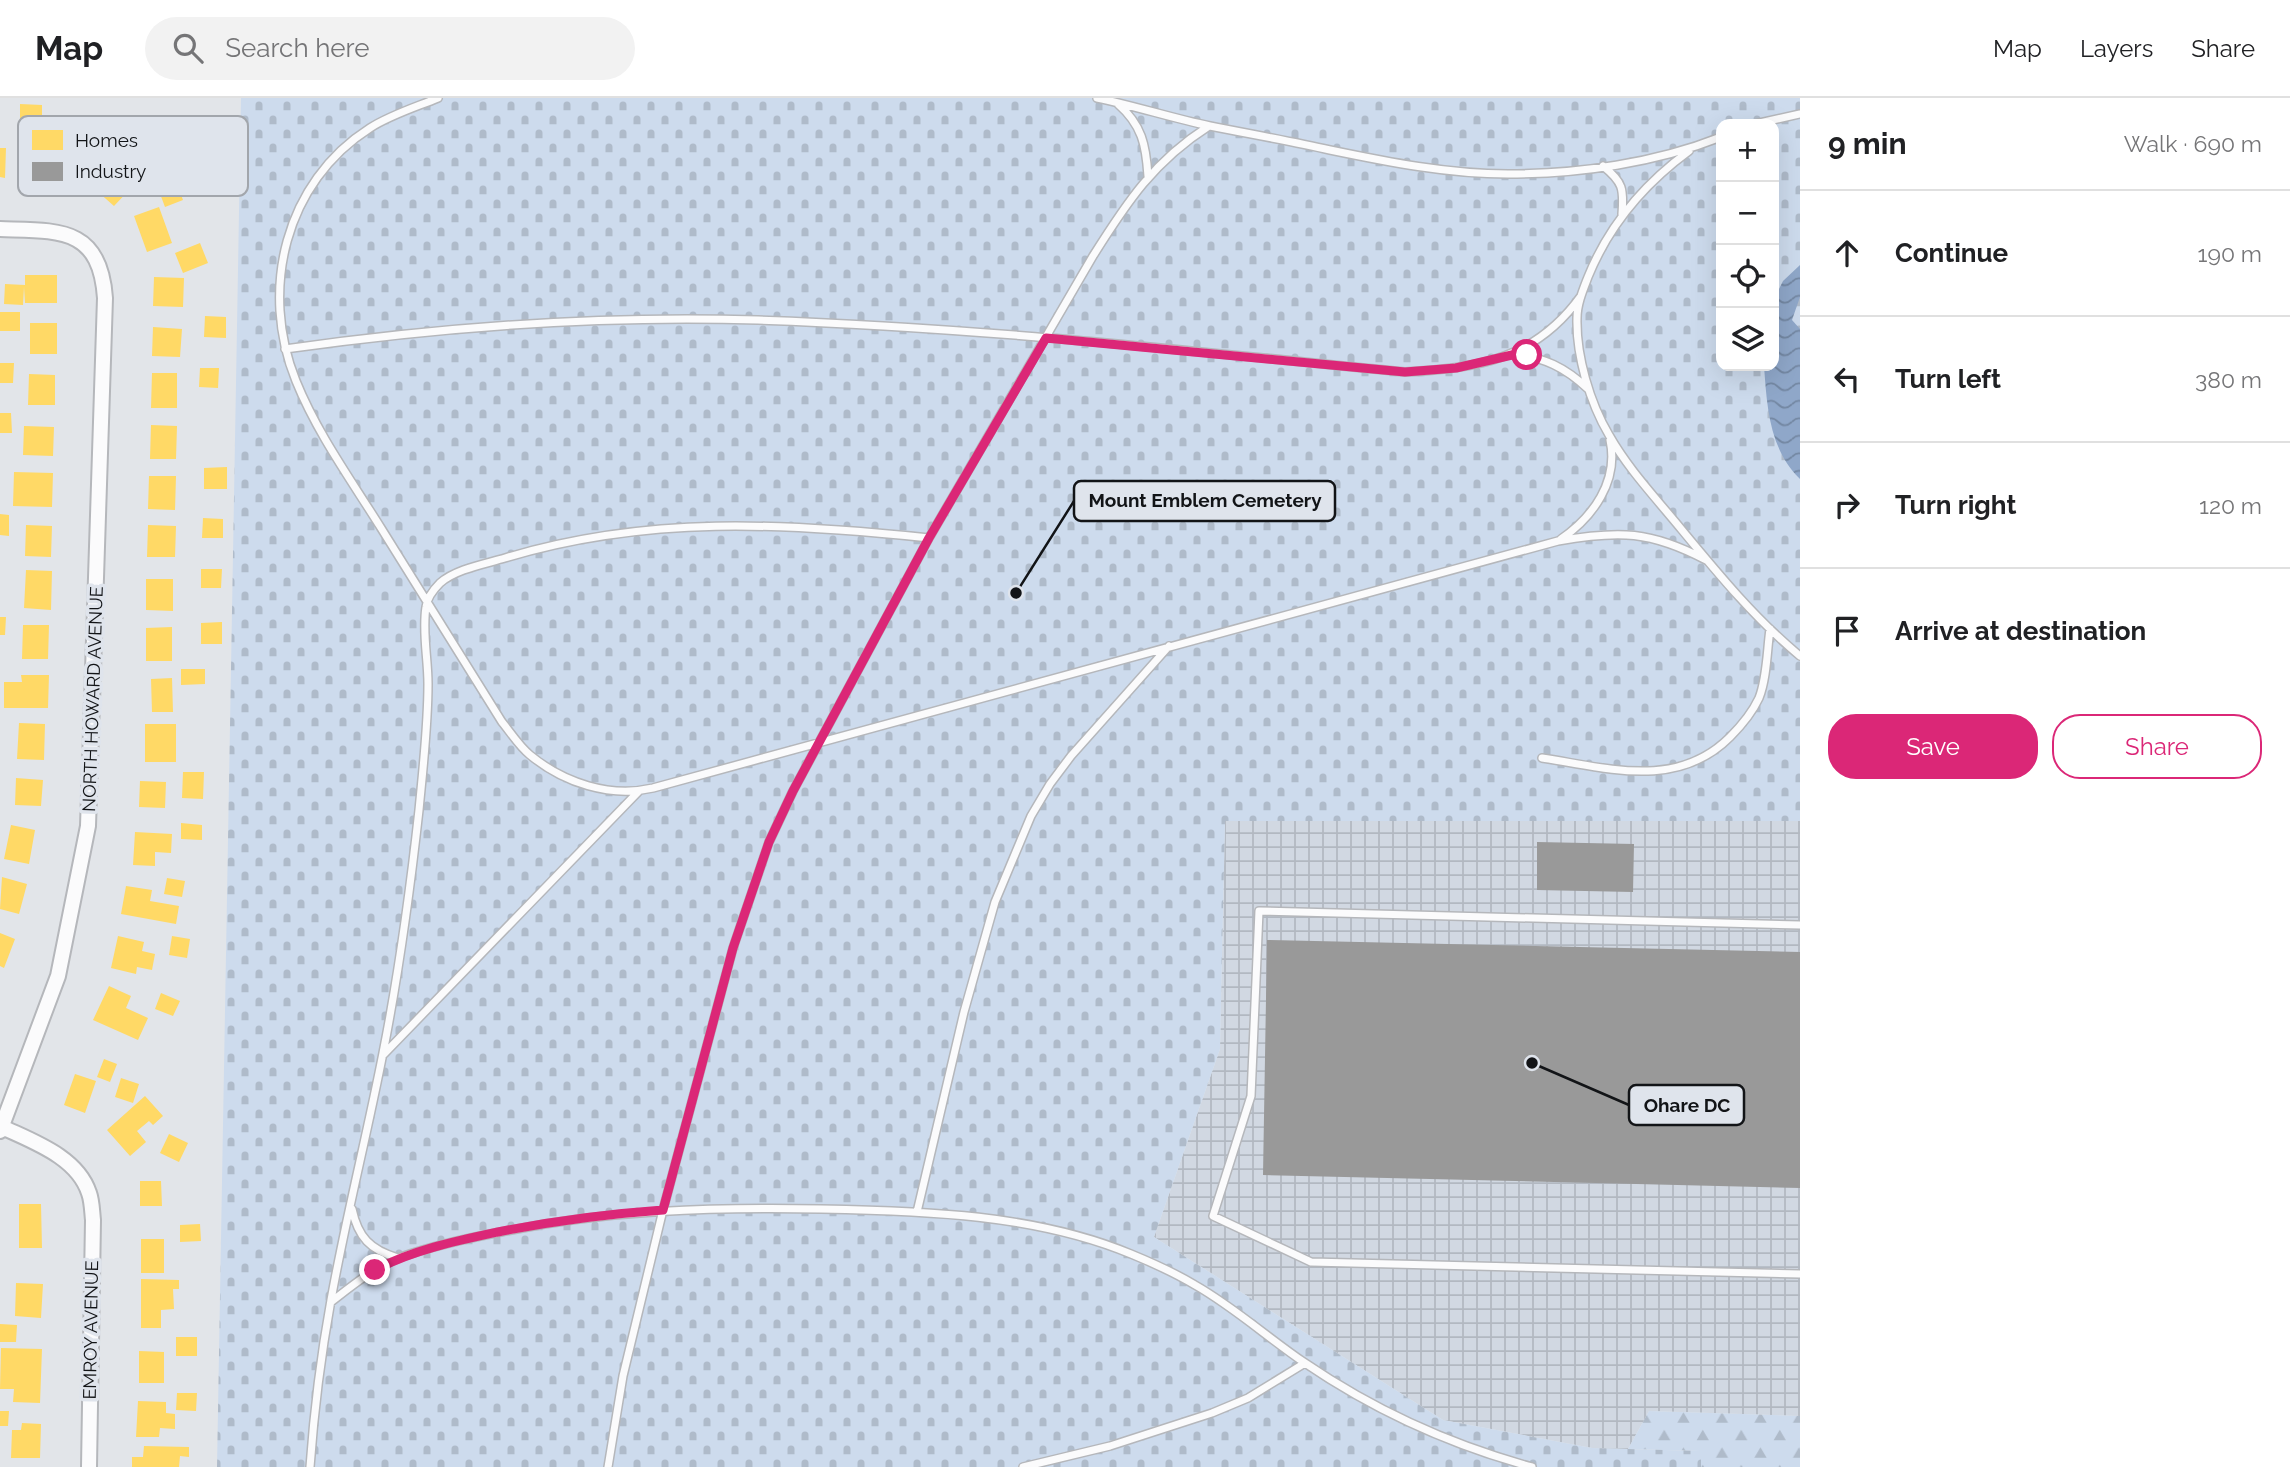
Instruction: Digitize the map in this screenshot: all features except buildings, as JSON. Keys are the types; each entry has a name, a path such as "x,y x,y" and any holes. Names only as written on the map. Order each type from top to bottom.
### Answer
{"street":[{"name":"NORTH HOWARD AVENUE","path":"0,229 54,231 78,239 94,255 103,273 105,298 89,816 58,976 1,1128"},
{"name":"EMROY AVENUE","path":"1,1128 66,1161 82,1179 89,1193 93,1220 89,1467"}],"lane":[{"path":"438,98 372,127 337,153 312,185 291,225 280,268 278,290 285,349 295,378 321,431 502,722 530,754 566,777 586,785 625,792 640,791 1558,541 1600,535 1645,536 1680,546 1706,559"},
{"path":"1097,98 1209,125 1403,164 1508,174 1603,166 1654,158 1693,148 1716,138"},
{"path":"1114,102 1130,115 1138,127 1147,156 1148,176"},
{"path":"1778,119 1800,114"},
{"path":"608,1467 623,1376 663,1210 712,1024 769,842 929,538 1117,218 1148,176 1165,159 1209,125"},
{"path":"1512,355 1541,337 1571,310 1581,296 1604,242 1622,215 1664,169 1693,148"},
{"path":"1603,166 1619,180 1623,190 1622,215"},
{"path":"1581,296 1577,318 1582,364 1588,389 1609,436 1639,478 1706,559 1770,629 1800,656"},
{"path":"285,349 427,333 611,321 755,320 1046,338 1405,372 1456,368 1512,355 1527,355 1564,369 1588,389"},
{"path":"1558,541 1586,519 1604,491 1612,461 1609,436"},
{"path":"310,1467 330,1302 397,978 419,809 428,687 425,629 427,601 436,587 446,578 517,555 594,537 649,529 764,526 863,531 929,538"},
{"path":"1542,758 1628,771 1659,771 1689,766 1719,748 1744,723 1759,696 1770,629"},
{"path":"917,1213 964,1012 995,902 1026,826 1050,783 1170,646"},
{"path":"383,1054 640,791"},
{"path":"1800,925 1259,911 1251,1096 1213,1216 1311,1262 1800,1274"},
{"path":"351,1207 356,1226 365,1239 384,1254 398,1258"},
{"path":"330,1302 365,1276 398,1258 473,1237 619,1213 775,1208 917,1213 1050,1229 1129,1253 1196,1286 1305,1363 1393,1415 1481,1451 1532,1467"},
{"path":"1023,1467 1110,1446 1212,1413 1248,1398 1305,1363"}],"shaded area":[{"path":"1225,821 1800,821 1800,1416 1649,1411 1628,1449 1592,1448 1443,1420 1154,1237 1220,1049"}],"green space":[{"path":"241,98 1800,98 1800,821 1225,821 1220,1049 1154,1237 1443,1420 1592,1448 1701,1451 1701,1467 217,1467 239,196 248,196 248,116 241,116"},
{"path":"1649,1411 1800,1416 1800,1467 1701,1467 1700,1451 1628,1449"}],"water":[{"path":"1800,265 1800,297 1792,320 1800,329 1800,479 1776,441 1765,371 1779,371 1779,289 1783,281"}],"place":[{"name":"Mount Emblem Cemetery","path":"1016,593"},
{"name":"Ohare DC","path":"1532,1063"}],"route":[{"path":"375,1270 398,1258 473,1237 571,1218 663,1210 733,948 769,842 793,791 929,538 1046,338 1405,372 1456,368 1512,355 1527,355"}]}
